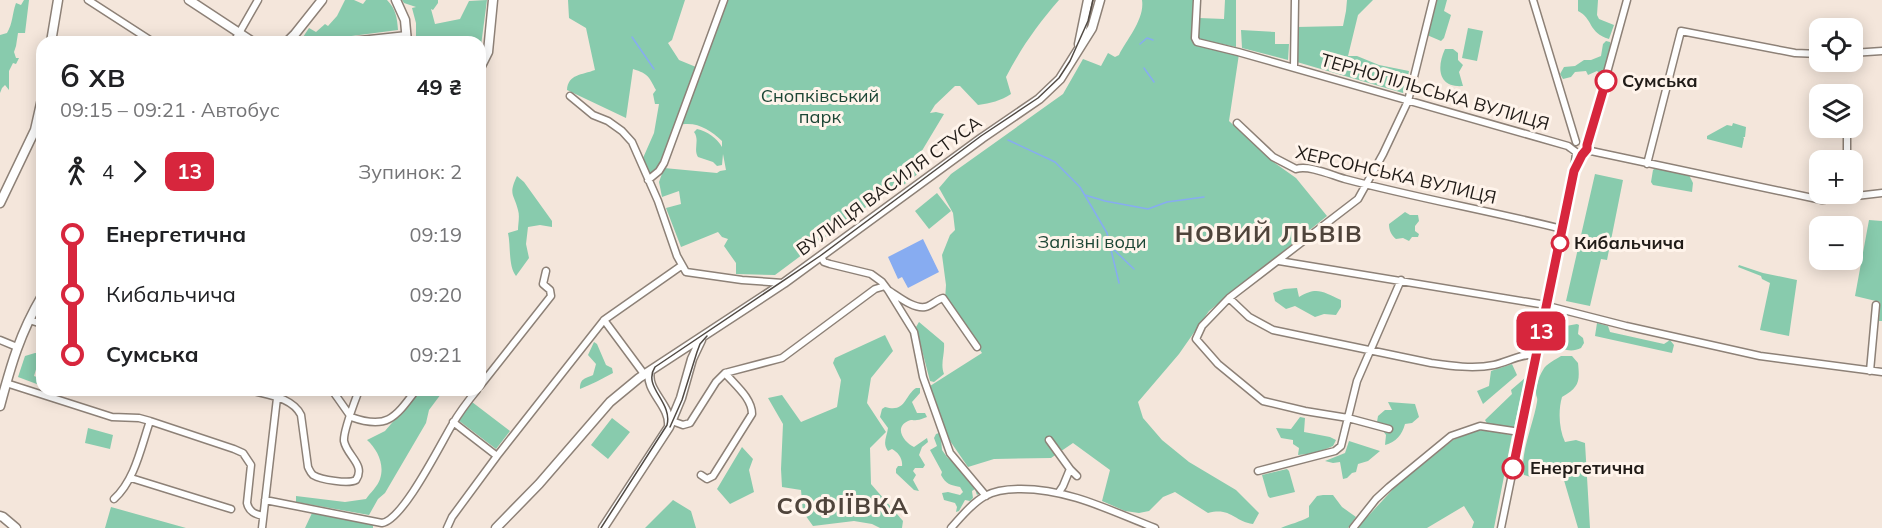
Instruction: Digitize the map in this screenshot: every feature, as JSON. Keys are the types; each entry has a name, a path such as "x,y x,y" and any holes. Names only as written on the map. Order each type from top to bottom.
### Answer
{"main road":[{"path":"52,36 58,0"},
{"path":"189,0 234,36"},
{"path":"294,36 322,0"},
{"path":"396,0 405,20 407,36"},
{"path":"486,56 493,0"},
{"name":"ВУЛИЦЯ ВАСИЛЯ СТУСА","path":"1078,47 1088,0"},
{"name":"ВУЛИЦЯ ВАСИЛЯ СТУСА","path":"672,356 784,283 1039,99 1060,79 1092,28 1100,0"},
{"path":"0,203 36,126"},
{"path":"0,402 17,347 36,307"},
{"path":"603,528 670,424 697,347 703,337"},
{"path":"496,528 539,484 610,402 672,356 685,359 689,371"},
{"path":"647,373 651,386 666,409 670,424"},
{"path":"660,399 667,401 680,399"},
{"path":"0,516 16,528"}],"street":[{"path":"88,0 144,36"},
{"path":"237,36 258,0"},
{"path":"648,180 659,171 664,163 724,0"},
{"name":"ТЕРНОПІЛЬСЬКА ВУЛИЦЯ","path":"1197,0 1195,38 1197,42 1294,67 1580,149 1809,197"},
{"name":"ТЕРНОПІЛЬСЬКА ВУЛИЦЯ","path":"1294,67 1295,0"},
{"path":"1389,429 1348,418 1263,401 1218,364 1196,339 1202,326 1229,298 1353,204 1366,184 1408,101 1433,0"},
{"path":"1533,0 1580,149"},
{"path":"1500,528 1574,171 1627,0"},
{"path":"1647,164 1681,31 1795,53 1809,54"},
{"path":"1863,52 1882,51"},
{"path":"570,96 593,115 608,121 628,136 632,142 681,266 686,272 784,283"},
{"name":"ХЕРСОНСЬКА ВУЛИЦЯ","path":"1238,123 1279,161 1296,169 1311,168 1366,184 1562,229"},
{"name":"ТЕРНОПІЛЬСЬКА ВУЛИЦЯ","path":"1863,195 1882,193"},
{"path":"821,257 824,262 871,274 885,286 921,307 943,298 977,348"},
{"path":"1279,261 1482,293 1760,356 1882,372"},
{"path":"447,528 452,517 497,456 604,320 681,266"},
{"path":"486,378 551,296 550,290 543,284 546,271"},
{"path":"1258,471 1338,449 1341,446 1357,381 1401,280"},
{"path":"670,424 690,423 716,382 725,373 782,357 875,289 885,286"},
{"path":"885,286 914,332 923,377 950,453 986,495"},
{"path":"1229,298 1249,317 1273,330 1369,351 1453,366 1492,365 1529,354 1536,355"},
{"path":"1870,371 1876,305"},
{"path":"29,320 36,322"},
{"path":"604,320 647,373"},
{"path":"0,340 17,347"},
{"path":"701,475 707,479 713,476 752,414 752,407 748,400 725,373"},
{"path":"6,383 36,393"},
{"path":"47,396 112,417 139,418 150,421 243,453 251,465 248,508 255,514 263,516"},
{"path":"270,396 291,402 297,407 301,415 308,467 311,473 316,477 348,483 359,477 360,472 358,464 345,443 344,436 357,396"},
{"path":"337,396 351,417 370,424 391,418 411,396"},
{"path":"265,500 381,523 388,522 414,490 453,422 472,396"},
{"path":"262,528 277,398"},
{"path":"114,499 121,493 130,478 150,421"},
{"path":"453,422 497,456"},
{"path":"1353,528 1383,493 1451,436 1480,426 1520,432"},
{"path":"1049,440 1070,470 1077,476"},
{"path":"1059,492 1070,470"},
{"path":"130,478 231,509"},
{"path":"951,528 967,510 986,495 1007,489 1034,489 1074,495 1155,528"},
{"path":"388,522 394,528"}],"green space":[{"path":"24,0 29,0 25,33 18,33 14,52 16,58 19,58 9,71 9,90 5,85 0,93 0,35 7,33 9,29 16,3 21,5"},
{"path":"345,0 354,0 363,4 366,0 387,0 396,14 398,30 352,36 304,36 309,28 316,32 325,24 328,26 337,16"},
{"path":"402,0 438,0 433,10 431,9 435,24 460,19 469,1 487,0 482,36 416,36 416,23 412,8 416,7"},
{"name":"Снопківський парк","path":"568,0 685,0 672,40 668,43 679,60 696,67 722,0 1059,0 1030,37 1006,77 1011,94 978,105 960,86 955,86 930,113 944,114 917,159 919,173 893,193 890,194 889,190 775,275 736,274 736,263 724,246 728,239 722,237 718,232 681,247 666,208 681,204 679,191 662,197 659,182 664,168 717,173 726,170 723,154 722,165 717,166 713,162 698,157 694,132 697,129 708,133 722,147 722,141 695,125 676,126 658,169 652,175 647,172 643,158 654,133 659,104 655,104 653,94 656,90 648,76 633,69 626,118 567,90 573,78 595,70 586,28 569,18"},
{"name":"Залізні води","path":"1142,0 1194,0 1193,42 1239,54 1229,121 1272,161 1296,178 1327,216 1209,311 1179,354 1138,402 1143,418 1162,440 1189,462 1236,490 1259,513 1253,524 1227,513 1208,513 1175,492 1163,497 1149,511 1139,513 1125,511 1102,501 1110,470 1073,443 1051,458 994,459 968,467 948,438 930,386 982,353 945,300 946,285 942,255 950,235 955,230 953,213 939,188 951,174 1063,94 1083,59 1101,66 1108,53 1115,57 1119,55 1138,22"},
{"path":"1225,0 1236,0 1236,47 1198,39 1199,18 1224,19"},
{"path":"1347,0 1373,0 1358,15 1348,56 1357,56 1379,65 1409,71 1403,93 1297,62 1297,27 1343,26"},
{"path":"1436,0 1447,0 1444,11 1451,15 1441,41 1427,35"},
{"path":"1578,0 1598,0 1599,19 1614,25 1609,39 1597,33 1586,17 1578,11"},
{"path":"1468,28 1483,31 1477,61 1462,58"},
{"path":"1241,30 1275,32 1275,44 1289,44 1288,60 1242,48"},
{"path":"1606,41 1610,42 1611,49 1603,76 1597,71 1588,75 1586,71 1575,72 1571,77 1563,79 1560,74 1564,67 1575,66 1584,60 1601,56 1603,44"},
{"path":"1445,49 1453,49 1458,53 1458,60 1463,65 1459,72 1463,86 1448,83 1441,75 1441,62"},
{"path":"1733,123 1746,127 1742,148 1707,139 1707,136 1727,125 1732,126"},
{"path":"1656,167 1689,175 1693,183 1692,192 1653,185 1651,182 1653,170"},
{"path":"1595,174 1623,180 1607,260 1601,259 1590,306 1566,301"},
{"path":"517,176 524,182 552,221 552,227 540,225 528,227 526,244 529,258 516,276 513,272 508,233 518,230 519,212 512,191"},
{"path":"937,193 951,211 929,229 915,211"},
{"path":"1405,212 1418,215 1419,221 1415,226 1418,237 1412,237 1409,241 1403,238 1396,239 1389,226"},
{"path":"1869,220 1882,221 1882,321 1879,321 1880,302 1855,296 1860,270 1863,270 1863,253"},
{"path":"1739,265 1797,280 1789,336 1760,330 1770,283 1761,276 1738,267"},
{"path":"1297,288 1299,297 1320,291 1341,300 1341,307 1336,315 1324,314 1315,317 1295,306 1286,309 1275,301 1273,293"},
{"path":"1554,321 1566,326 1579,325 1578,334 1583,338 1584,343 1581,348 1567,350 1555,345 1549,334"},
{"path":"919,322 944,343 942,366 944,374 934,382 930,381 916,327"},
{"path":"1597,323 1608,326 1610,332 1664,344 1670,340 1674,345 1672,353 1595,336"},
{"path":"885,335 893,351 871,378 867,403 886,432 870,448 871,484 903,521 902,528 880,528 854,521 813,526 803,512 801,490 782,487 783,424 768,398 782,395 801,422 837,407 841,380 833,363 835,358"},
{"path":"594,342 613,373 580,389 582,381 593,375 596,364 588,355"},
{"path":"36,353 34,376 36,384 18,377 25,356"},
{"path":"1561,356 1572,356 1578,363 1577,383 1562,397 1560,420 1565,442 1576,440 1585,443 1590,528 1578,528 1561,470 1547,466 1531,477 1524,475 1524,458 1537,402 1538,381 1544,368"},
{"path":"1512,364 1517,375 1483,404 1477,391 1489,386 1491,371"},
{"path":"1525,378 1514,428 1488,425 1485,420 1512,394 1511,390"},
{"path":"916,388 920,388 920,393 912,402 917,413 925,413 927,417 908,421 901,427 901,431 904,439 914,447 927,438 928,442 922,447 919,455 925,465 913,471 916,475 913,480 919,491 914,490 896,473 898,466 902,466 902,461 896,452 892,449 888,451 886,448 888,428 880,417 882,409 901,406"},
{"path":"415,396 440,396 429,410 426,423 385,493 378,499 369,515 296,502 296,496 345,502 366,499 379,482 381,473 381,462 377,452 367,440 385,431"},
{"path":"472,402 510,431 496,449 458,420"},
{"path":"1388,402 1415,404 1419,417 1412,423 1405,424 1398,438 1385,445 1386,435 1377,422 1378,416 1385,410 1392,410"},
{"path":"1300,417 1305,418 1304,432 1330,437 1336,440 1333,446 1316,453 1298,455 1299,448 1293,444 1293,440 1281,438 1276,428 1291,429"},
{"path":"612,418 630,432 608,459 591,445"},
{"path":"88,428 113,435 110,449 85,443"},
{"path":"1483,430 1512,435 1494,528 1472,528 1474,522 1464,506 1427,528 1357,528 1396,486 1453,440"},
{"path":"939,433 942,450 980,493 977,495 975,489 972,491 973,498 970,501 965,500 956,512 955,503 944,500 942,493 960,495 963,492 960,487 951,485 941,475 942,472 930,450 937,446 934,438"},
{"path":"1349,441 1380,451 1368,461 1358,464 1356,472 1343,479 1340,462 1325,461 1345,453"},
{"path":"742,447 753,459 749,470 754,492 730,504 717,489"},
{"path":"1287,469 1295,492 1270,498 1262,475"},
{"path":"1333,495 1342,507 1356,517 1348,528 1281,528 1309,517 1309,506 1317,496"},
{"path":"673,500 691,511 696,528 645,528"},
{"path":"111,507 186,528 105,528"},
{"path":"312,513 373,525 373,528 305,528"}],"water":[{"path":"923,239 939,272 908,288 902,277 898,279 888,257"}],"waterway":[{"path":"632,37 654,69"},
{"path":"1140,44 1147,38 1153,40"},
{"path":"1144,68 1154,82"},
{"path":"1008,140 1055,162 1080,187 1107,233 1119,283"},
{"path":"1085,195 1148,209 1167,202 1204,197"},
{"path":"1111,247 1134,269"}],"tram line":[{"path":"601,528 667,425 666,409 652,381 655,367 820,256 981,136 1038,98 1059,78 1070,61 1088,21 1093,0"},
{"path":"670,427 682,400 700,344 707,336"}],"bus line":[{"name":"13","path":"1513,468 1574,171 1586,152 1606,81"}],"place":[{"name":"Сумська","path":"1606,81"},
{"name":"Кибальчича","path":"1560,243"},
{"name":"Енергетична","path":"1513,468"}],"district":[{"name":"НОВИЙ ЛЬВІВ","path":"1269,234"},
{"name":"СОФІЇВКА","path":"843,506"}]}
